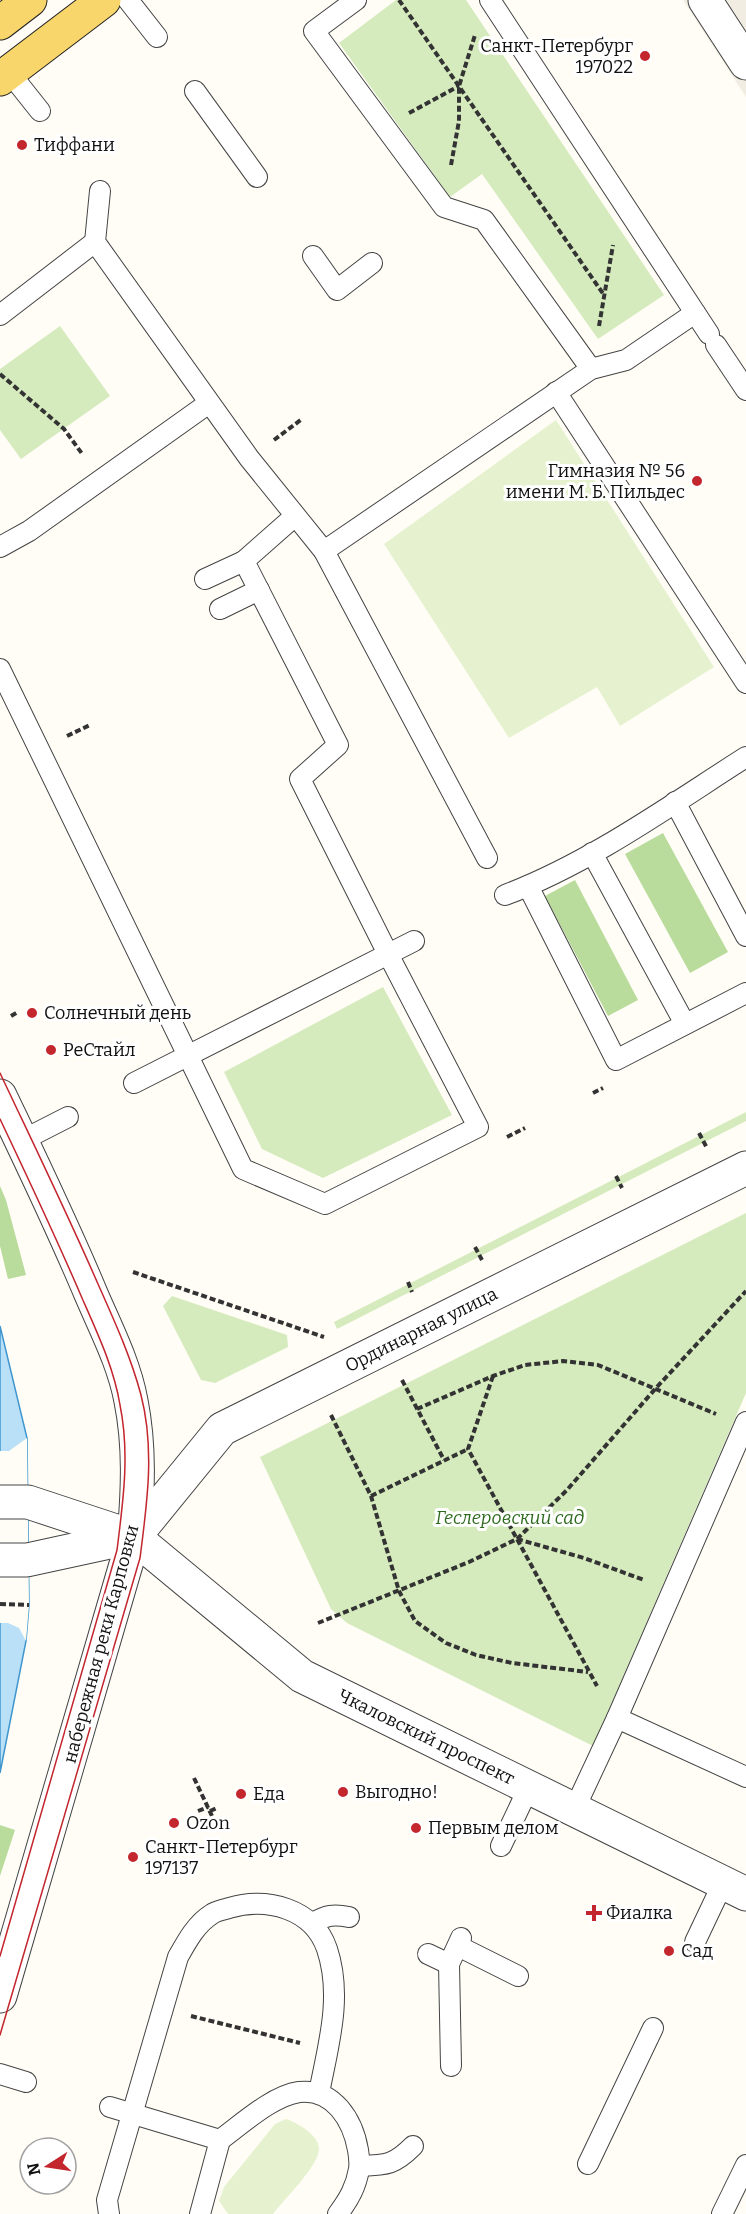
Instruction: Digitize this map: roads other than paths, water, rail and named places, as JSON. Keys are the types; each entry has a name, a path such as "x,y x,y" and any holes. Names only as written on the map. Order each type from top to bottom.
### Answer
{"main road":[{"path":"0,23 30,0"},
{"path":"4,76 104,0"}],"street":[{"path":"705,0 746,63"},
{"name":"набережная реки Карповки","path":"0,1096 77,1261 123,1369 131,1400 138,1449 138,1492 134,1537 0,1996"},
{"name":"Ординарная улица","path":"134,1537 222,1429 746,1168"},
{"path":"14,1502 134,1537"},
{"path":"14,1560 134,1537"},
{"name":"Чкаловский проспект","path":"134,1537 302,1676 735,1888"}],"lane":[{"path":"128,0 157,37"},
{"path":"356,0 314,31 384,127 438,212 484,220 591,369"},
{"path":"490,0 712,339 739,365 746,390"},
{"path":"4,76 40,111"},
{"path":"195,91 257,177"},
{"path":"100,191 95,242 249,458 324,552 487,858"},
{"path":"0,315 95,242"},
{"path":"312,256 337,290 372,263"},
{"path":"324,552 591,369 626,360 695,313"},
{"path":"556,392 746,683"},
{"path":"0,547 29,531 209,403"},
{"path":"205,579 244,561 295,516"},
{"path":"0,669 7,702 243,1169 325,1204 478,1127 300,780 338,745 244,561"},
{"path":"220,609 258,590"},
{"path":"505,895 528,886 592,853 746,758"},
{"path":"675,802 746,936"},
{"path":"592,853 685,1024"},
{"path":"528,886 616,1060 746,993"},
{"path":"134,1083 414,941"},
{"path":"21,1141 68,1118"},
{"path":"574,1809 617,1718 745,1424"},
{"path":"617,1718 746,1777"},
{"path":"501,1846 529,1787"},
{"path":"695,1942 735,1888"},
{"path":"109,2214 107,2200 178,1957 192,1932 212,1913 239,1905 268,1904 291,1910 312,1923 326,1948 334,1978 335,2006 319,2093"},
{"path":"312,1923 324,1916 335,1914 349,1917"},
{"path":"452,2066 449,1964 459,1942 518,1976"},
{"path":"428,1954 449,1964"},
{"path":"588,2164 653,2028"},
{"path":"0,2074 26,2082"},
{"path":"200,2214 220,2140 276,2100 299,2092 319,2093 341,2108 355,2133 360,2166 354,2193 338,2214"},
{"path":"110,2107 220,2140"},
{"path":"360,2166 381,2166 399,2160 413,2146"},
{"path":"722,2214 746,2165"}],"water":[{"path":"0,1326 27,1438 29,1605 26,1641 0,1773"}],"tram line":[{"path":"0,1073 74,1231 127,1353 141,1395 149,1456 140,1558 0,2035"},
{"path":"0,1119 104,1350 114,1377 125,1442 123,1496 117,1550 0,1956"}],"place":[{"name":"Санкт-Петербург 197022","path":"645,56"},
{"name":"Тиффани","path":"22,145"},
{"name":"Гимназия № 56 имени М. Б. Пильдес","path":"697,481"},
{"name":"Солнечный день","path":"32,1013"},
{"name":"РеСтайл","path":"51,1050"},
{"name":"Выгодно!","path":"343,1792"},
{"name":"Еда","path":"241,1794"},
{"name":"Ozon","path":"174,1823"},
{"name":"Первым делом","path":"416,1828"},
{"name":"Санкт-Петербург 197137","path":"133,1857"},
{"name":"Фиалка","path":"594,1913"},
{"name":"Сад","path":"669,1951"}],"park label":[{"name":"Геслеровский сад","path":"510,1518"}]}
